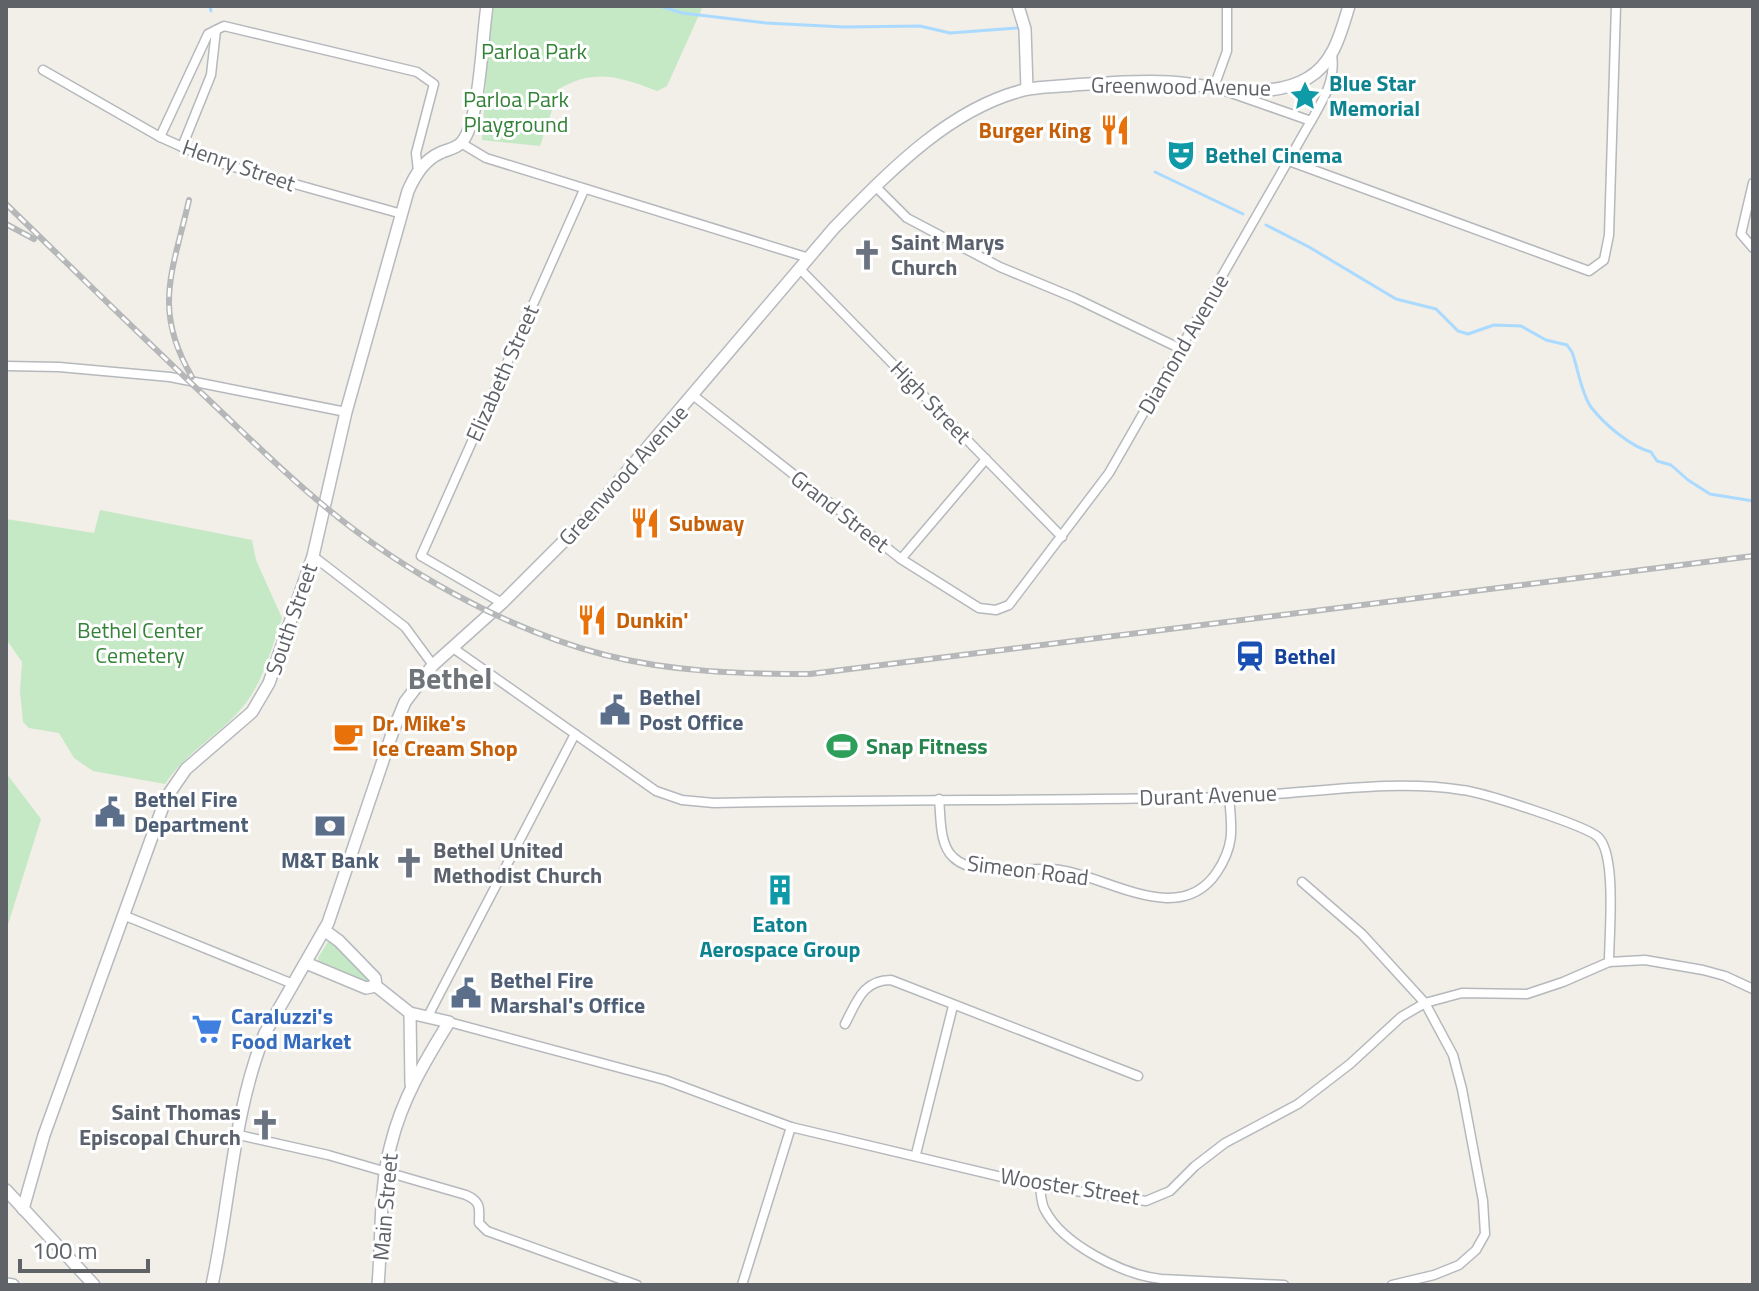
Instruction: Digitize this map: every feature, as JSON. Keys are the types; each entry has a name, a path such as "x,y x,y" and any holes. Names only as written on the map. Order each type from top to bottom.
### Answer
{"street":[{"path":"418,171 434,156 461,143 471,122 487,6"},
{"path":"1018,6 1025,29 1027,89"},
{"path":"1227,6 1227,51 1214,87 1311,121"},
{"path":"1332,55 1349,6"},
{"path":"1289,161 1589,271 1604,260 1609,235 1616,6"},
{"path":"160,137 208,34 226,27 417,72 434,84 416,153 418,171"},
{"path":"182,147 211,75 216,30"},
{"name":"Greenwood Avenue","path":"212,1285 239,1135 258,1051 324,930 405,702 433,665 502,603 590,515 694,396 799,268 875,186 956,121 980,106 1027,89 1119,82 1170,82 1249,90 1292,85 1308,78 1332,55"},
{"name":"Diamond Avenue","path":"996,610 1009,605 1109,473 1311,121 1330,82 1332,55"},
{"name":"Henry Street","path":"43,70 160,137 216,162 402,214"},
{"path":"461,143 486,158 809,258"},
{"name":"South Street","path":"23,1209 44,1135 166,798 186,769 252,712 269,683 313,556 346,412 408,191 418,171"},
{"path":"1753,183 1741,234 1753,248"},
{"path":"875,186 907,218 919,225 1000,267 1075,298 1181,349"},
{"name":"Elizabeth Street","path":"502,603 421,556 584,190"},
{"name":"High Street","path":"799,268 1062,537"},
{"path":"6,366 59,367 170,377 346,412"},
{"name":"Grand Street","path":"694,396 901,559 979,608 996,610"},
{"path":"901,559 986,459"},
{"path":"313,556 405,627 433,665"},
{"name":"Durant Avenue","path":"453,648 656,791 682,800 714,803 1229,797 1392,787 1464,790 1572,823 1600,838 1606,852 1610,880 1609,962"},
{"path":"428,1016 575,734"},
{"name":"Simeon Road","path":"939,799 943,839 951,855 961,864 1013,871 1054,869 1081,873 1146,896 1169,900 1196,893 1212,879 1226,858 1233,834 1229,797"},
{"path":"1302,882 1362,934 1425,1003 1453,1055 1483,1201 1485,1234 1476,1250 1459,1265 1434,1275 1392,1285"},
{"path":"123,915 293,984"},
{"path":"324,930 375,978 376,986 410,1013"},
{"name":"Wooster Street","path":"410,1013 665,1080 791,1127 916,1154 1040,1186 1130,1200 1157,1198 1170,1191 1225,1143 1298,1104 1350,1064 1401,1017 1425,1003 1462,993 1527,994 1609,962 1645,960 1703,970 1753,989"},
{"path":"306,963 366,988 376,986"},
{"path":"845,1024 868,986 877,980 891,980 1138,1076"},
{"path":"916,1154 953,1006"},
{"name":"Main Street","path":"410,1013 411,1085"},
{"name":"Main Street","path":"378,1285 390,1144 411,1085 449,1022"},
{"path":"742,1285 791,1127"},
{"path":"239,1135 328,1155 474,1199 481,1209 479,1223 487,1231 637,1285"},
{"path":"1040,1186 1044,1209 1063,1232 1118,1268 1142,1277 1161,1279 1284,1285"},
{"path":"6,1190 94,1285"},
{"path":"6,1284 13,1285"}],"green space":[{"name":"Parloa Park","path":"491,6 703,6 667,86 657,91 608,77 572,82 559,89 540,146 482,140"},
{"name":"Bethel Center Cemetery","path":"100,510 252,540 256,560 282,618 266,666 249,699 232,719 182,763 165,784 93,771 74,758 59,733 29,728 23,722 20,691 22,662 6,639 6,519 94,533"},
{"path":"6,773 41,819 6,931"},
{"path":"333,939 370,979 366,985 320,965 318,958 329,940"}],"waterway":[{"path":"210,6 211,11"},
{"path":"660,6 682,13 766,23 844,27 920,26 950,33 1017,28"},
{"path":"1155,172 1243,214"},
{"path":"1266,225 1396,299 1436,309 1458,331 1468,334 1494,325 1521,326 1546,340 1567,345 1588,401 1610,427 1710,494 1753,501"}],"railway":[{"path":"189,200 172,269 169,310 172,331 192,377"},
{"path":"6,204 266,455 386,553 493,614 567,644 630,661 707,671 810,674 1753,556"},
{"path":"6,224 34,239"}],"place":[{"name":"Blue Star Memorial","path":"1305,96"},
{"name":"Burger King","path":"1115,130"},
{"name":"Bethel Cinema","path":"1181,155"},
{"name":"Saint Marys Church","path":"867,255"},
{"name":"Subway","path":"645,523"},
{"name":"Dunkin'","path":"592,620"},
{"name":"Bethel","path":"1250,656"},
{"name":"Bethel Post Office","path":"615,710"},
{"name":"Dr. Mike's Ice Cream Shop","path":"348,736"},
{"name":"Snap Fitness","path":"842,746"},
{"name":"Bethel Fire Department","path":"110,812"},
{"name":"M&T Bank","path":"330,826"},
{"name":"Bethel United Methodist Church","path":"409,863"},
{"name":"Eaton Aerospace Group","path":"780,890"},
{"name":"Bethel Fire Marshal's Office","path":"466,993"},
{"name":"Caraluzzi's Food Market","path":"207,1029"},
{"name":"Saint Thomas Episcopal Church","path":"265,1125"}],"district":[{"name":"Bethel","path":"450,679"}],"park label":[{"name":"Parloa Park Playground","path":"516,112"}]}
